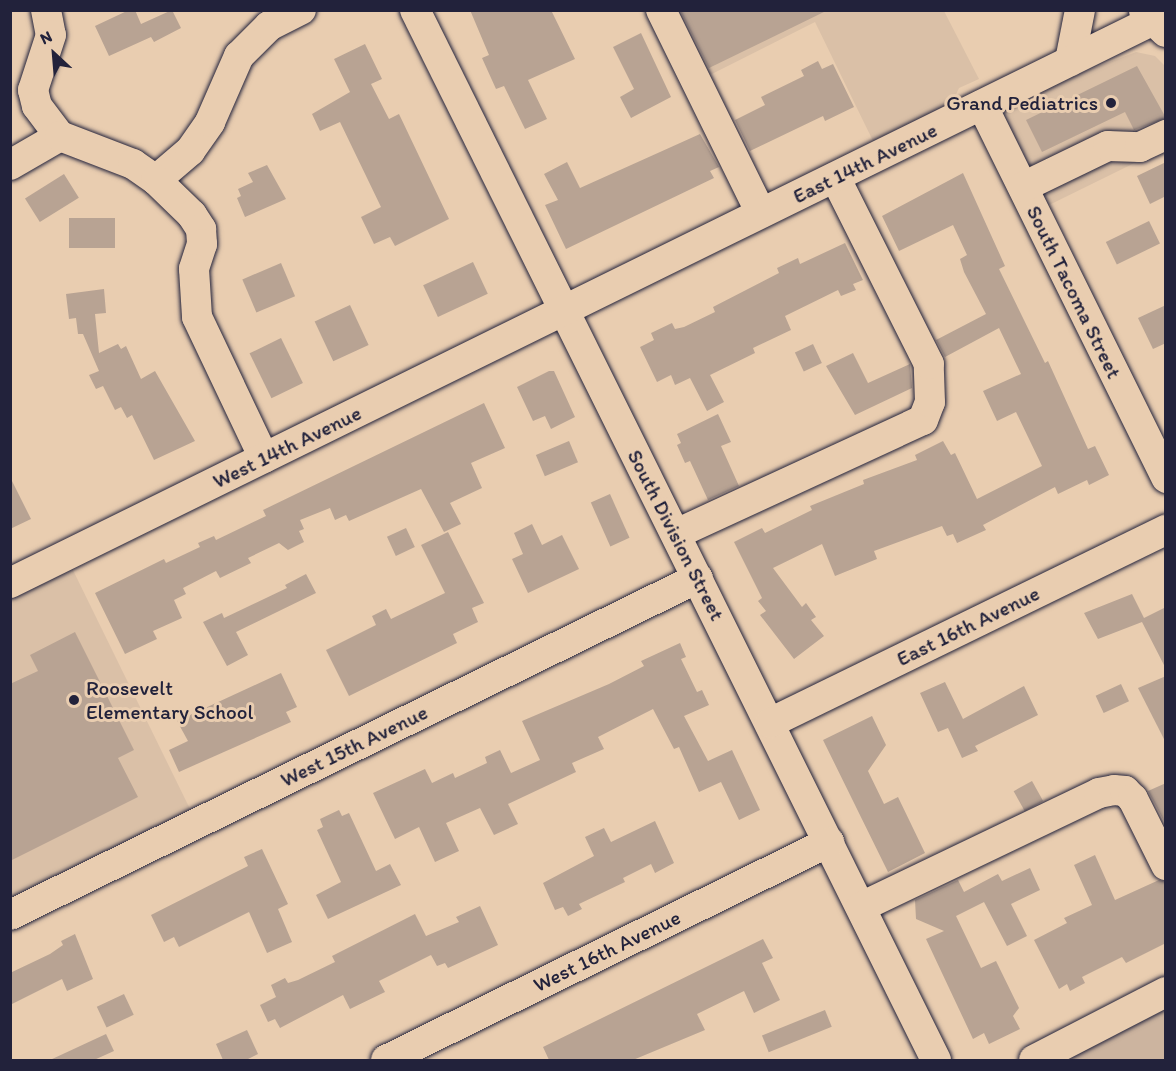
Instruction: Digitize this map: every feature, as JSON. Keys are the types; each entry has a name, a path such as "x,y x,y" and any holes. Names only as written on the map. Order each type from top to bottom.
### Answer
{"street":[{"path":"46,10 51,35 33,90 37,106 60,136 133,164 156,180 192,214 201,229 202,244 194,269 197,316 264,458"},
{"path":"156,180 190,151 210,122 239,56 269,26 302,10"},
{"name":"South Division Street","path":"415,10 771,723 936,1060"},
{"path":"661,10 761,213"},
{"path":"1070,61 1080,10"},
{"name":"East 14th Avenue","path":"564,311 1158,19"},
{"name":"South Tacoma Street","path":"982,105 1166,478"},
{"path":"1023,187 1108,146 1140,147 1166,135"},
{"path":"10,165 60,136"},
{"path":"676,534 923,420 930,402 929,364 835,177"},
{"name":"West 14th Avenue","path":"10,583 564,311"},
{"name":"East 16th Avenue","path":"771,723 1166,530"},
{"name":"West 15th Avenue","path":"10,915 698,578"},
{"path":"861,906 1099,793 1114,790 1125,791 1133,799 1166,865"},
{"name":"West 16th Avenue","path":"386,1060 829,842"},
{"path":"1034,1060 1166,992"}],"shaded area":[{"path":"667,11 944,11 979,79 959,88 952,103 873,141 815,22 702,79"},
{"path":"1136,52 1155,56 1165,66 1165,148 1043,208 1001,110 1013,99"},
{"name":"Roosevelt Elementary School","path":"68,560 191,811 11,900 11,589"},
{"path":"1165,1003 1165,1060 1054,1060"}],"building":[{"path":"129,10 135,10 141,24 172,10 181,28 154,42 151,37 109,56 95,26"},
{"path":"470,10 551,10 575,59 528,80 547,119 525,129 504,86 496,89 482,58 489,55"},
{"path":"680,10 828,10 709,68"},
{"path":"641,33 671,97 631,118 620,97 634,89 613,47"},
{"path":"365,44 382,79 371,84 389,119 399,114 449,219 395,246 390,237 374,244 361,217 381,207 340,122 320,131 312,114 350,92 334,59"},
{"path":"818,61 822,69 833,64 854,107 825,121 823,116 750,151 735,120 765,105 761,97 804,76 801,70"},
{"name":"Grand Pediatrics","path":"1137,66 1166,118 1134,130 1125,112 1042,152 1026,120"},
{"path":"700,134 719,167 710,171 714,178 566,249 545,205 558,200 544,174 567,162 580,188"},
{"path":"1166,162 1166,196 1150,204 1137,176"},
{"path":"267,165 286,199 245,217 237,198 241,196 238,189 253,182 248,173"},
{"path":"963,173 1005,266 999,269 1045,363 1048,361 1088,449 1095,446 1109,475 1089,485 1087,480 1058,494 1055,487 983,525 986,530 957,543 953,534 947,536 942,526 874,551 877,559 835,576 822,544 773,568 802,607 806,603 816,617 811,620 824,636 794,659 760,615 766,611 758,601 762,598 734,542 762,528 765,533 812,510 810,506 864,484 863,480 917,460 915,455 943,441 951,455 955,453 977,499 1042,466 1016,412 997,421 983,391 1021,374 999,328 945,357 936,340 986,314 964,272 960,259 967,255 953,225 899,251 882,216"},
{"path":"64,174 79,198 40,222 25,198"},
{"path":"69,218 115,218 115,248 69,248"},
{"path":"1149,221 1160,243 1117,265 1106,242"},
{"path":"845,243 863,280 853,284 856,290 841,296 838,290 785,316 791,330 753,348 755,353 710,375 724,402 707,411 690,378 675,385 671,375 657,382 640,347 654,340 651,333 672,323 675,329 684,327 715,312 713,307 779,273 777,268 798,258 800,264"},
{"path":"473,262 488,294 438,317 423,285"},
{"path":"281,263 295,296 256,313 242,279"},
{"path":"104,289 106,313 95,314 99,353 118,344 121,349 126,346 141,379 155,371 195,441 154,460 132,415 127,418 121,407 115,410 103,386 96,389 89,375 99,371 83,334 78,334 76,318 69,319 66,294"},
{"path":"350,305 369,345 333,361 315,321"},
{"path":"1166,305 1166,343 1153,349 1138,318"},
{"path":"281,338 303,383 271,398 250,353"},
{"path":"813,344 822,363 804,371 795,352"},
{"path":"853,353 868,383 910,364 912,388 855,415 826,366"},
{"path":"549,371 554,371 575,417 551,429 545,416 533,421 517,387"},
{"path":"484,403 505,448 471,463 482,488 450,503 461,524 444,532 421,489 349,521 346,515 335,520 330,508 300,520 304,529 299,531 304,542 288,550 279,543 248,558 251,563 220,578 216,571 183,588 186,594 174,600 182,618 153,631 157,639 125,654 95,593 164,559 166,563 200,547 198,543 214,536 216,540 266,516 263,510"},
{"path":"718,414 731,442 721,446 739,486 708,500 690,461 685,463 677,445 681,443 677,434"},
{"path":"569,441 578,462 545,476 536,455"},
{"path":"10,477 31,519 10,529"},
{"path":"610,494 630,538 610,546 591,503"},
{"path":"532,524 542,545 562,535 579,569 528,593 512,559 523,554 514,533"},
{"path":"406,528 415,547 396,556 387,537"},
{"path":"448,532 484,603 472,608 478,622 453,634 457,643 349,696 326,650 376,625 372,616 386,609 391,619 445,593 421,545"},
{"path":"306,574 316,593 236,632 248,655 227,666 203,622 222,613 224,618 287,588 285,585"},
{"path":"1132,594 1144,618 1166,607 1166,669 1142,622 1098,639 1084,613"},
{"path":"75,632 134,750 118,758 138,797 10,861 10,684 38,671 30,655"},
{"path":"680,643 686,657 681,659 697,692 702,690 709,705 684,716 708,761 732,750 760,810 739,820 721,782 699,792 679,747 674,749 653,709 598,737 604,749 572,763 576,772 508,804 518,824 494,835 480,808 446,823 459,851 435,862 419,827 395,839 373,793 425,769 432,783 453,773 455,778 487,763 485,757 500,750 511,773 540,760 522,721 609,684 644,666 641,661"},
{"path":"281,673 297,707 286,712 291,722 179,772 169,750 188,741 177,721"},
{"path":"1166,676 1166,743 1138,688"},
{"path":"945,682 963,719 1024,686 1038,715 975,746 978,751 962,758 948,728 938,732 920,693"},
{"path":"1121,684 1129,701 1104,713 1096,696"},
{"path":"872,716 886,745 868,771 884,804 898,797 925,853 888,872 823,740"},
{"path":"1032,781 1043,801 1025,811 1014,791"},
{"path":"1166,783 1166,825 1148,791"},
{"path":"339,810 342,816 349,813 376,871 390,864 401,885 328,919 316,895 341,882 317,830 323,827 320,819"},
{"path":"655,821 674,863 655,873 651,864 623,878 625,882 579,904 582,909 568,916 563,907 555,910 543,883 594,856 585,837 604,828 611,842"},
{"path":"262,849 288,904 278,909 292,942 267,953 249,912 179,947 174,937 164,942 151,915 248,866 244,857"},
{"path":"1095,855 1115,900 1159,880 1166,882 1166,943 1126,963 1122,957 1082,977 1085,983 1070,991 1067,984 1059,989 1034,940 1067,923 1064,918 1092,905 1074,865"},
{"path":"1030,868 1040,890 1011,904 1027,936 1007,946 984,902 956,916 981,968 996,961 1019,1008 1013,1016 1020,1029 989,1044 984,1033 973,1039 926,939 944,931 916,919 915,900 958,880 964,892 998,874 1002,881"},
{"path":"480,906 498,945 448,968 445,963 437,966 431,955 379,981 385,992 350,1009 343,995 280,1028 275,1019 268,1022 260,1005 276,997 271,985 285,978 288,983 298,980 335,962 332,956 415,914 426,936 459,922 456,917"},
{"path":"75,934 93,979 67,991 62,979 10,1005 10,973 50,954 63,945 61,941"},
{"path":"763,939 773,958 762,963 780,1000 754,1013 744,991 697,1014 705,1030 633,1060 549,1060 543,1047"},
{"path":"124,994 134,1015 107,1028 97,1007"},
{"path":"825,1010 832,1027 769,1052 762,1035"},
{"path":"247,1030 258,1054 246,1060 223,1060 216,1044"},
{"path":"106,1034 114,1051 94,1060 50,1060"}],"place":[{"name":"Grand Pediatrics","path":"1111,103"},
{"name":"Roosevelt Elementary School","path":"74,700"}]}
